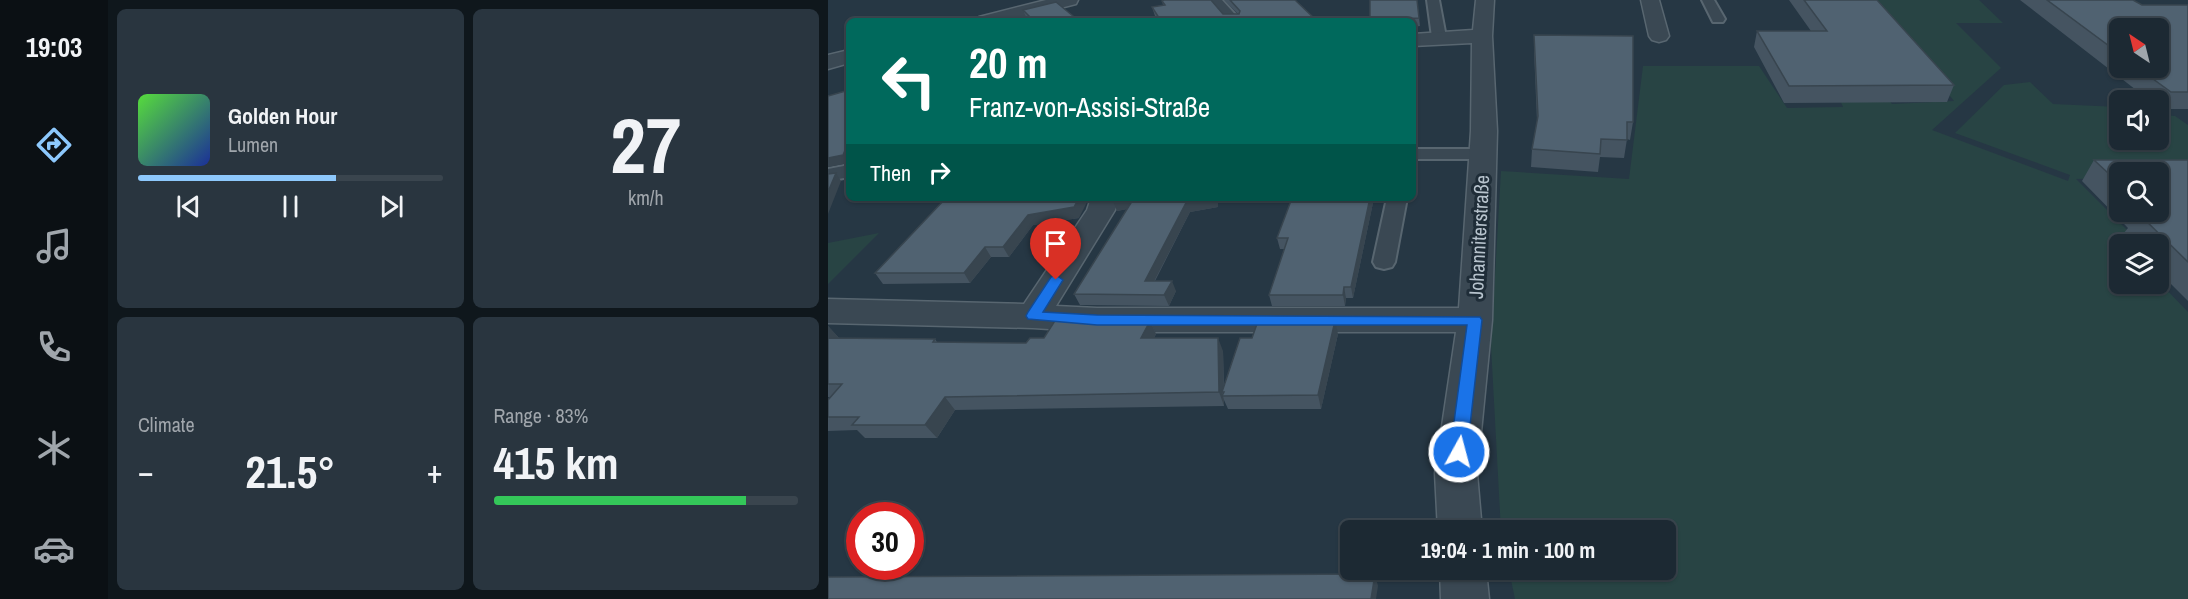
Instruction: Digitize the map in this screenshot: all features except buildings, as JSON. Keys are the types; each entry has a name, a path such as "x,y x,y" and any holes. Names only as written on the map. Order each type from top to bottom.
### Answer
{"street":[{"path":"998,18 1068,0"},
{"name":"Johanniterstraße","path":"1459,520 1456,473 1475,320 1483,154 1482,36 1485,0"},
{"path":"1650,0 1659,36"},
{"path":"1416,40 1482,36"},
{"path":"828,62 846,57"},
{"path":"1033,316 1101,210 1104,201"},
{"path":"828,311 1033,316 1097,320 1475,320"},
{"path":"1464,580 1465,599"}],"lane":[{"path":"1215,0 1231,18"},
{"path":"1433,0 1439,37"},
{"path":"1708,0 1718,19"},
{"name":"Johanniterstraße","path":"1416,154 1483,154"},
{"path":"828,175 846,172"},
{"path":"1384,262 1396,201"}],"green space":[{"path":"1872,0 1979,0 2003,23 1956,23 2001,68 1932,130 2068,181 2070,175 1955,133 2004,85 2030,82 2053,104 2109,107 2109,150 2169,150 2169,116 2175,116 2188,125 2188,178 2169,174 2169,162 2109,162 2109,178 2076,179 2109,212 2109,222 2119,222 2129,232 2109,234 2109,294 2169,292 2188,312 2188,599 1515,599 1511,580 1676,580 1676,520 1500,520 1491,346 1501,171 1629,179 1643,66 1759,66 1787,108 1843,107 1825,65 1865,66 1892,104 1954,101"},
{"path":"879,233 828,284 828,243"}],"route":[{"path":"1056,280 1033,316 1097,320 1475,320 1459,452"}]}
